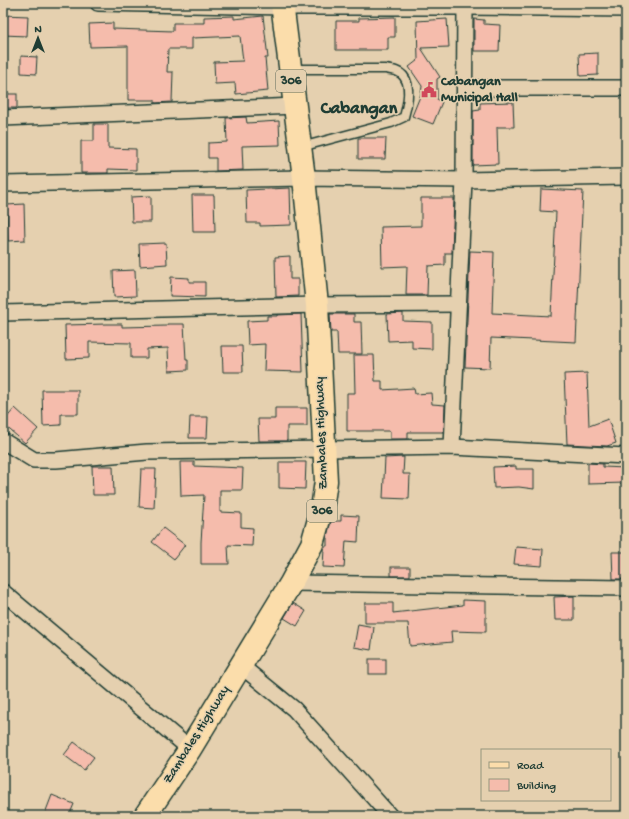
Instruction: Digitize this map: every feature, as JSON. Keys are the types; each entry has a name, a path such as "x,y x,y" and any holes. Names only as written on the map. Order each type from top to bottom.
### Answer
{"main road":[{"name":"Zambales Highway","path":"145,816 190,750 291,583 312,544 322,509 326,481 317,305 304,178 282,5"}],"street":[{"path":"98,3 465,5 626,9"},
{"path":"452,447 464,180 465,5"},
{"path":"465,88 626,88"},
{"path":"3,118 295,106"},
{"path":"3,184 304,178 464,180 626,177"},
{"path":"3,313 317,305 458,304"},
{"path":"3,441 34,460 56,460 147,452 452,447 626,456"},
{"path":"291,583 626,588"},
{"path":"3,592 190,750"},
{"path":"240,666 294,709 390,816"}],"lane":[{"path":"290,69 392,70 397,71 405,78 408,88 408,104 404,117 391,123 300,147"}],"building":[{"path":"3,15 28,16 27,36 3,35"},
{"path":"234,16 234,19 263,16 268,58 265,58 268,91 236,94 235,83 215,84 214,62 243,61 240,36 192,38 192,49 168,49 167,72 173,72 172,102 155,103 155,100 128,100 128,46 90,47 89,24 113,23 113,29 173,31 173,23 204,23 204,17"},
{"path":"395,17 395,37 388,37 388,50 336,50 336,21 359,21 359,18"},
{"path":"447,19 449,47 421,48 440,77 437,79 437,99 442,102 433,124 412,116 421,94 422,86 409,67 418,60 417,21"},
{"path":"474,19 484,20 484,24 500,25 499,51 474,51"},
{"path":"598,53 598,75 580,76 579,54"},
{"path":"21,56 37,57 36,74 21,73"},
{"path":"3,94 17,94 17,108 3,108"},
{"path":"513,102 514,127 497,127 498,164 473,165 473,111 480,110 480,103"},
{"path":"246,117 247,123 279,121 280,145 242,146 243,170 216,171 216,158 208,158 208,143 227,142 226,118"},
{"path":"94,124 108,124 108,148 136,149 136,170 108,169 108,173 81,173 81,141 94,141"},
{"path":"358,138 386,138 385,159 358,159"},
{"path":"290,188 291,225 260,226 260,223 247,223 246,190"},
{"path":"541,189 583,191 576,342 491,338 490,368 465,367 470,251 494,252 492,313 551,316 556,212 540,211"},
{"path":"192,195 214,195 215,232 193,232"},
{"path":"151,196 151,222 132,222 131,197"},
{"path":"421,198 454,198 452,253 445,253 445,265 428,266 427,295 406,295 407,266 382,267 381,227 421,226"},
{"path":"24,204 25,240 8,241 7,205"},
{"path":"166,243 167,264 140,266 139,244"},
{"path":"290,256 290,279 298,279 298,296 276,297 275,257"},
{"path":"135,270 136,296 114,297 113,271"},
{"path":"171,277 189,278 189,282 205,282 205,297 170,296"},
{"path":"403,313 403,321 432,322 432,349 412,348 412,340 388,341 387,314"},
{"path":"301,314 303,372 264,371 265,344 248,345 247,321 267,320 267,316"},
{"path":"330,314 354,314 354,322 361,322 362,354 338,354 337,332 331,332"},
{"path":"122,324 122,327 184,324 188,370 169,371 168,348 147,349 147,358 131,358 131,343 89,342 89,358 66,359 65,325"},
{"path":"222,346 242,346 243,372 223,372"},
{"path":"354,355 374,355 375,381 382,381 382,390 414,388 415,394 431,393 432,404 445,405 444,432 408,432 408,439 390,439 390,431 347,431 347,393 355,393"},
{"path":"587,373 589,426 608,419 616,443 607,446 567,444 564,374"},
{"path":"42,390 78,390 78,414 61,414 61,425 43,426"},
{"path":"15,408 38,429 25,443 3,424"},
{"path":"275,408 307,408 307,426 287,426 287,441 259,441 258,419 275,419"},
{"path":"190,417 208,417 207,438 189,438"},
{"path":"404,457 403,474 410,474 409,499 383,498 385,458"},
{"path":"180,462 194,462 194,466 243,468 242,490 220,490 220,512 241,513 241,527 253,528 252,546 228,545 229,564 201,564 204,495 181,496"},
{"path":"279,462 306,462 305,489 279,488"},
{"path":"588,463 603,464 603,467 626,468 626,483 588,484"},
{"path":"92,466 113,466 114,495 93,495"},
{"path":"516,466 516,469 534,469 534,489 519,487 494,488 493,467"},
{"path":"141,469 156,469 154,508 139,507"},
{"path":"341,515 359,516 358,542 346,541 344,568 323,567 324,546 327,546 327,536 331,521 341,521"},
{"path":"163,528 185,545 174,559 152,542"},
{"path":"516,547 543,549 542,566 514,564"},
{"path":"612,552 626,552 626,579 613,579"},
{"path":"391,567 410,567 410,576 391,576"},
{"path":"574,596 574,620 555,620 554,597"},
{"path":"463,600 486,601 486,632 451,631 452,642 410,646 408,623 365,623 365,603 393,603 393,613 463,605"},
{"path":"293,603 306,611 297,626 284,618"},
{"path":"358,624 374,627 371,650 354,647"},
{"path":"369,659 386,659 386,674 369,674"},
{"path":"74,742 94,757 84,770 64,755"},
{"path":"52,795 74,804 69,816 44,816"}],"place":[{"name":"Cabangan Municipal Hall","path":"429,90"}],"district":[{"name":"Cabangan","path":"359,109"}]}
